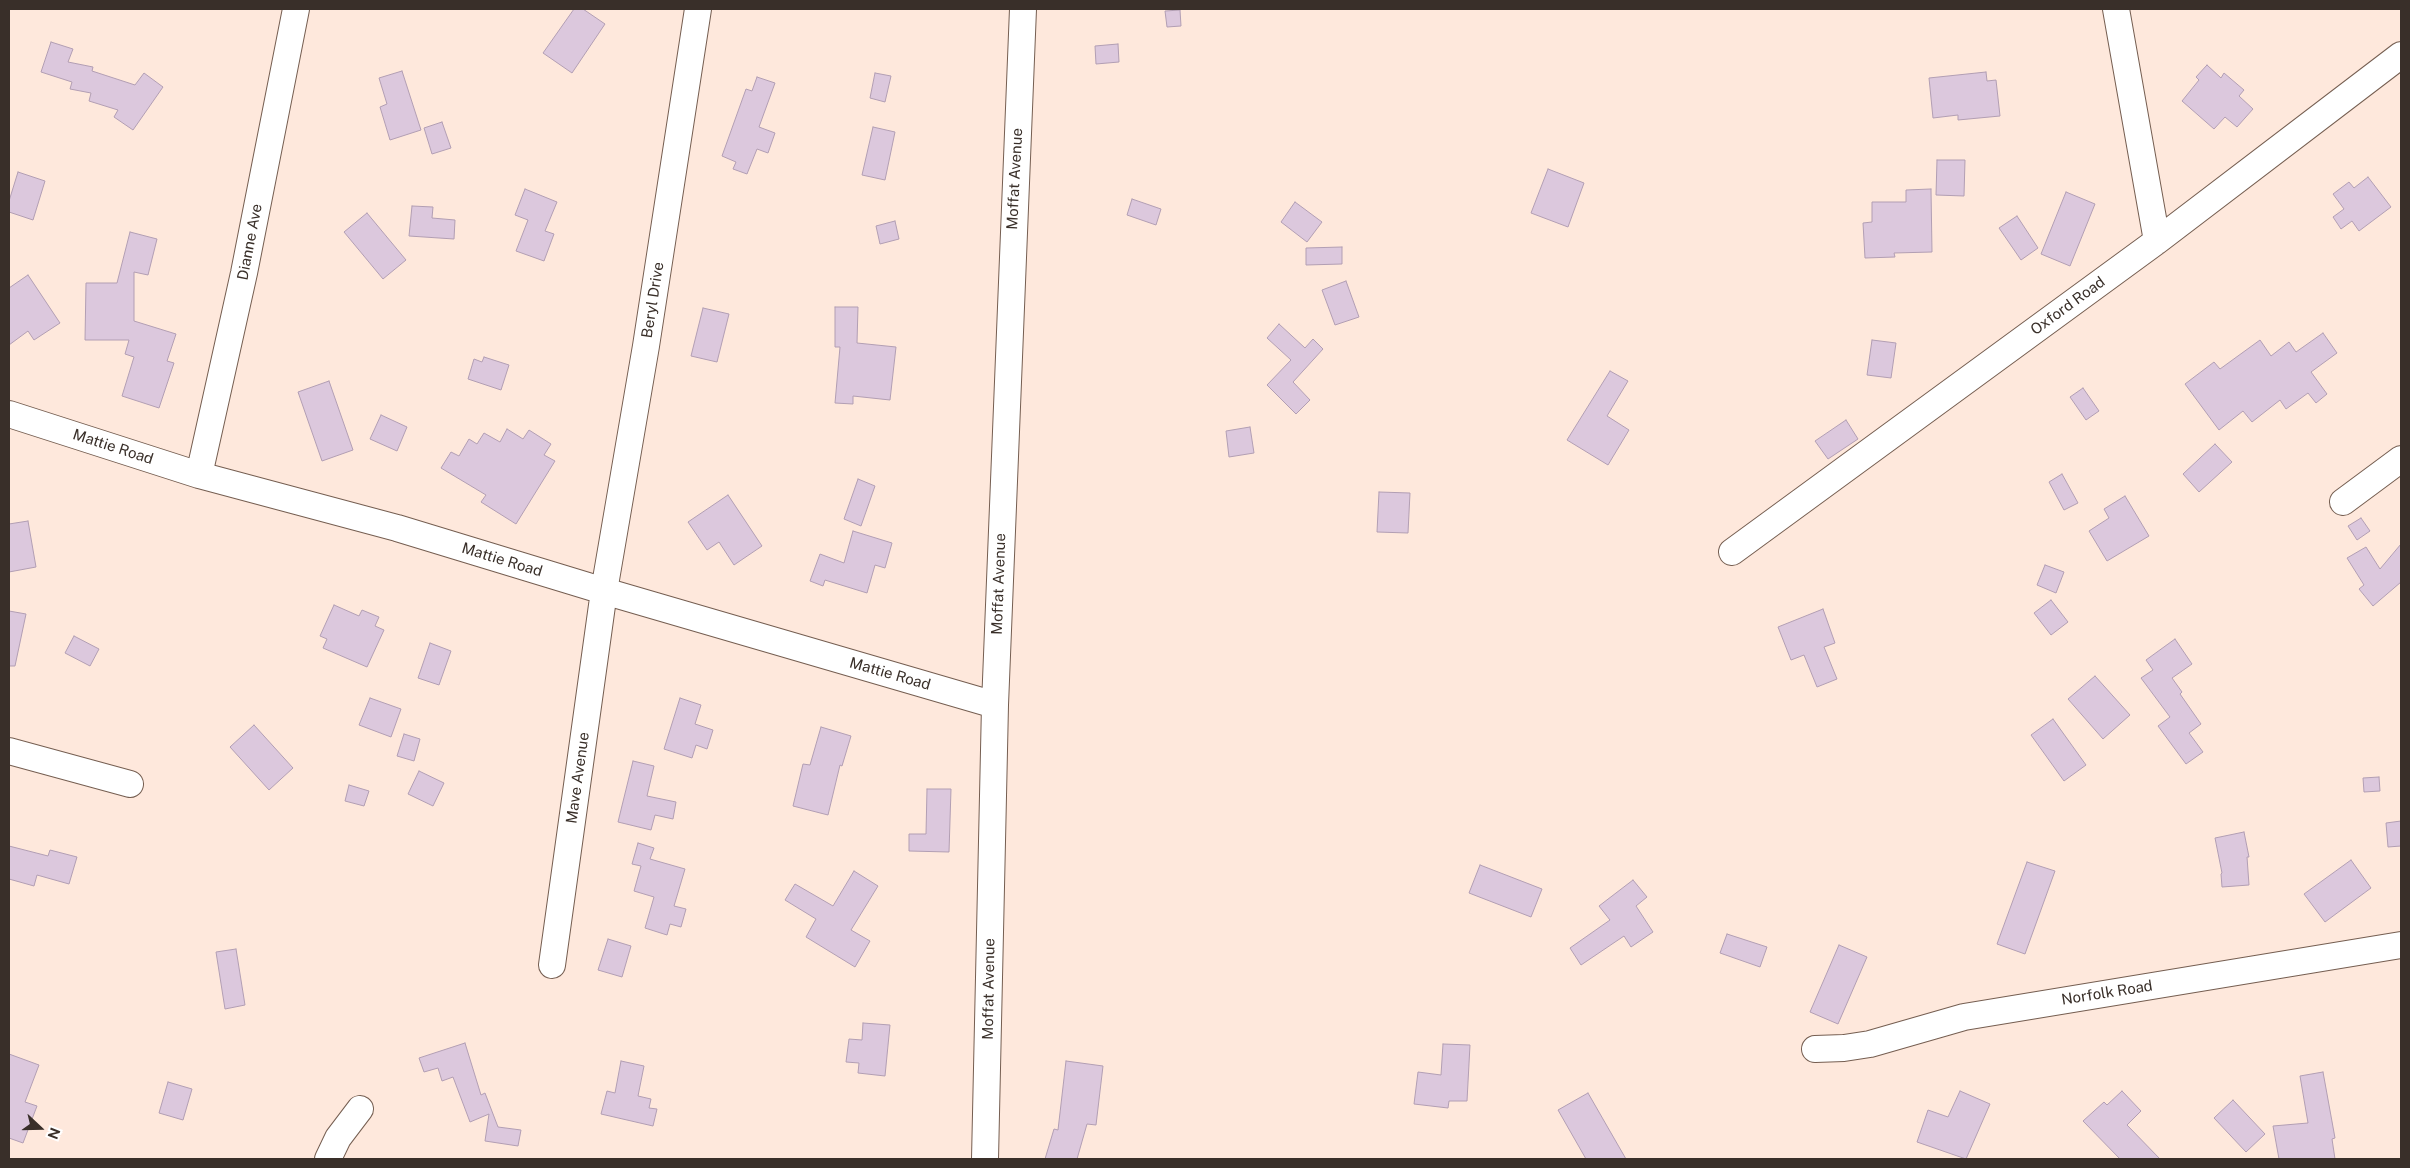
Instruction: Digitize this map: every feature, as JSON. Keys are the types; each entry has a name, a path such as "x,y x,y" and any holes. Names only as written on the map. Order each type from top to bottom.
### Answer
{"street":[{"name":"Dianne Ave","path":"199,475 244,273 296,9"},
{"name":"Beryl Drive","path":"604,591 646,346 698,9"},
{"name":"Moffat Avenue","path":"985,1159 995,705 1023,9"},
{"path":"2116,9 2157,241"},
{"name":"Oxford Road","path":"1732,552 2157,241 2401,55"},
{"name":"Mattie Road","path":"9,414 199,475 397,528 604,591 995,705"},
{"path":"2343,502 2401,459"},
{"name":"Mave Avenue","path":"552,965 604,591"},
{"path":"9,751 130,784"},
{"name":"Norfolk Road","path":"1815,1048 1844,1048 1870,1044 1964,1017 2401,944"},
{"path":"328,1159 338,1138 360,1109"}],"building":[{"path":"574,9 583,9 605,24 572,73 543,53"},
{"path":"1180,10 1181,26 1167,27 1165,11"},
{"path":"51,42 73,49 68,62 93,67 92,71 135,85 144,73 163,87 133,130 114,117 118,110 89,101 91,93 70,89 72,82 41,72"},
{"path":"1118,44 1119,62 1096,64 1095,46"},
{"path":"2207,65 2221,78 2224,73 2244,90 2239,96 2253,109 2237,127 2225,117 2214,129 2182,101 2199,80 2196,77"},
{"path":"402,71 421,130 390,140 380,107 387,104 379,78"},
{"path":"1986,72 1987,81 1996,80 2000,116 1958,120 1958,115 1933,118 1929,78"},
{"path":"875,73 891,76 885,102 870,98"},
{"path":"757,77 775,83 759,127 775,133 768,153 757,149 747,174 733,169 736,162 722,156 746,89 752,91"},
{"path":"442,122 451,148 432,154 424,128"},
{"path":"873,127 895,132 885,180 862,175"},
{"path":"1937,160 1965,160 1964,196 1936,195"},
{"path":"1548,169 1584,183 1568,227 1531,213"},
{"path":"18,172 45,181 33,220 9,212 9,201"},
{"path":"2368,177 2391,207 2359,231 2352,221 2341,229 2333,217 2344,209 2333,194 2349,182 2354,188"},
{"path":"525,189 557,202 545,231 554,234 544,261 516,251 528,220 515,215"},
{"path":"1931,189 1932,252 1894,253 1895,257 1865,258 1863,223 1872,222 1872,202 1906,202 1906,190"},
{"path":"2066,192 2095,204 2070,266 2041,254"},
{"path":"1132,199 1161,209 1156,225 1127,215"},
{"path":"1295,202 1322,222 1307,242 1281,222"},
{"path":"412,206 433,207 432,218 455,220 454,239 409,236"},
{"path":"367,213 406,260 383,279 344,232"},
{"path":"2017,216 2038,248 2021,260 1999,228"},
{"path":"895,221 899,239 880,244 876,226"},
{"path":"130,232 157,239 148,275 134,272 134,321 176,334 167,361 174,363 159,408 122,396 134,357 125,354 129,340 85,340 86,283 117,283"},
{"path":"1342,247 1342,264 1306,265 1306,248"},
{"path":"28,275 60,323 34,340 28,331 9,345 9,288"},
{"path":"1346,281 1359,317 1335,325 1322,290"},
{"path":"835,307 858,307 857,343 896,347 890,400 853,396 853,404 835,403 840,347 835,347"},
{"path":"703,308 729,314 717,362 691,356"},
{"path":"1279,324 1305,348 1313,339 1323,349 1293,382 1310,400 1296,414 1267,385 1291,360 1267,338"},
{"path":"2323,333 2337,353 2311,372 2327,394 2316,403 2308,393 2286,409 2280,400 2252,422 2243,411 2219,430 2185,384 2214,362 2220,369 2260,340 2271,356 2289,342 2296,352"},
{"path":"1872,340 1896,343 1891,378 1867,375"},
{"path":"484,357 509,365 501,390 468,379 474,359 482,362"},
{"path":"1610,371 1628,381 1607,416 1629,430 1608,465 1567,440"},
{"path":"329,381 353,450 322,461 298,392"},
{"path":"2083,388 2099,411 2086,420 2070,397"},
{"path":"381,415 407,427 397,451 370,439"},
{"path":"1846,420 1858,439 1828,459 1815,441"},
{"path":"1250,427 1254,453 1229,457 1226,431"},
{"path":"507,429 523,439 529,430 551,444 544,455 555,461 516,524 481,502 486,495 441,468 451,452 459,456 469,439 477,444 484,433 500,442"},
{"path":"2215,444 2232,462 2199,492 2183,474"},
{"path":"2062,474 2078,503 2064,510 2049,482"},
{"path":"858,479 875,486 861,526 844,519"},
{"path":"1379,492 1410,493 1408,533 1377,532"},
{"path":"728,495 762,546 734,565 719,542 707,550 688,522"},
{"path":"2125,496 2149,536 2107,561 2089,531 2109,518 2104,509"},
{"path":"2361,518 2370,531 2357,540 2348,526"},
{"path":"28,521 36,567 9,572 9,524"},
{"path":"853,531 892,543 885,568 875,565 867,593 825,580 823,586 810,581 820,554 844,563"},
{"path":"2401,544 2401,582 2373,606 2359,589 2364,585 2347,558 2366,547 2380,569"},
{"path":"2045,565 2064,572 2056,593 2037,585"},
{"path":"2051,600 2068,622 2051,635 2034,613"},
{"path":"334,605 359,616 362,610 379,617 375,626 384,630 367,667 323,648 327,639 320,636"},
{"path":"1823,609 1835,643 1824,647 1837,679 1817,687 1804,655 1791,660 1778,627"},
{"path":"9,611 26,614 15,666 9,666"},
{"path":"74,636 99,649 90,666 65,653"},
{"path":"2175,639 2192,664 2172,678 2182,692 2180,694 2201,724 2189,733 2203,752 2186,764 2158,726 2170,717 2141,678 2153,670 2146,660"},
{"path":"430,643 451,651 439,685 418,678"},
{"path":"2095,676 2130,715 2103,739 2068,699"},
{"path":"370,698 401,709 391,737 359,725"},
{"path":"680,698 701,705 695,724 713,730 707,749 696,745 692,758 664,749"},
{"path":"2053,719 2086,765 2064,781 2031,735"},
{"path":"254,725 293,768 269,790 230,747"},
{"path":"821,727 851,736 842,766 840,765 828,815 793,806 803,764 810,765"},
{"path":"404,734 420,739 414,761 397,756"},
{"path":"633,761 654,766 647,796 676,802 673,819 655,815 651,830 618,822"},
{"path":"419,771 444,783 433,806 408,794"},
{"path":"2379,777 2380,791 2364,792 2363,778"},
{"path":"349,785 369,791 364,806 345,801"},
{"path":"927,789 951,789 949,852 909,851 909,834 926,834"},
{"path":"2401,821 2401,846 2388,847 2386,823"},
{"path":"2244,832 2249,857 2247,857 2249,885 2222,887 2222,873 2215,838"},
{"path":"638,843 654,848 650,859 685,869 674,906 686,909 681,927 670,924 667,935 645,928 654,897 634,891 641,866 632,864"},
{"path":"9,846 48,856 50,850 77,857 69,884 37,875 34,886 9,879"},
{"path":"2351,860 2371,888 2325,922 2304,894"},
{"path":"2027,862 2055,871 2025,954 1997,944"},
{"path":"1480,865 1542,889 1531,917 1469,893"},
{"path":"854,871 878,886 851,930 870,941 855,967 806,937 816,919 785,900 795,884 833,906"},
{"path":"1633,880 1647,897 1636,906 1653,932 1631,947 1624,936 1581,965 1570,948 1610,920 1599,906"},
{"path":"1727,934 1767,947 1760,967 1720,953"},
{"path":"608,939 631,946 622,977 598,970"},
{"path":"1839,945 1867,957 1838,1024 1810,1012"},
{"path":"236,949 245,1005 225,1009 216,952"},
{"path":"863,1023 890,1025 885,1076 858,1073 859,1063 846,1062 849,1039 862,1040"},
{"path":"465,1043 481,1095 485,1093 498,1127 521,1130 518,1146 485,1141 489,1114 470,1122 453,1077 442,1081 438,1068 424,1072 419,1058"},
{"path":"1443,1044 1470,1045 1467,1101 1449,1101 1448,1108 1414,1104 1418,1072 1441,1075"},
{"path":"9,1054 39,1065 25,1102 37,1106 23,1143 9,1138"},
{"path":"621,1061 644,1066 638,1096 651,1099 649,1108 657,1109 653,1126 601,1114 607,1091 615,1093"},
{"path":"1066,1061 1103,1066 1096,1125 1087,1124 1077,1159 1045,1159 1054,1129 1058,1130"},
{"path":"2323,1072 2335,1138 2332,1139 2335,1159 2279,1159 2273,1126 2308,1123 2300,1076"},
{"path":"168,1082 192,1089 183,1120 159,1113"},
{"path":"1960,1091 1990,1104 1966,1159 1917,1142 1928,1110 1948,1117"},
{"path":"2122,1091 2141,1111 2127,1125 2160,1159 2120,1159 2083,1121 2104,1102 2107,1105"},
{"path":"1588,1093 1626,1159 1586,1159 1558,1110"},
{"path":"2233,1100 2265,1134 2246,1152 2214,1118"}]}
